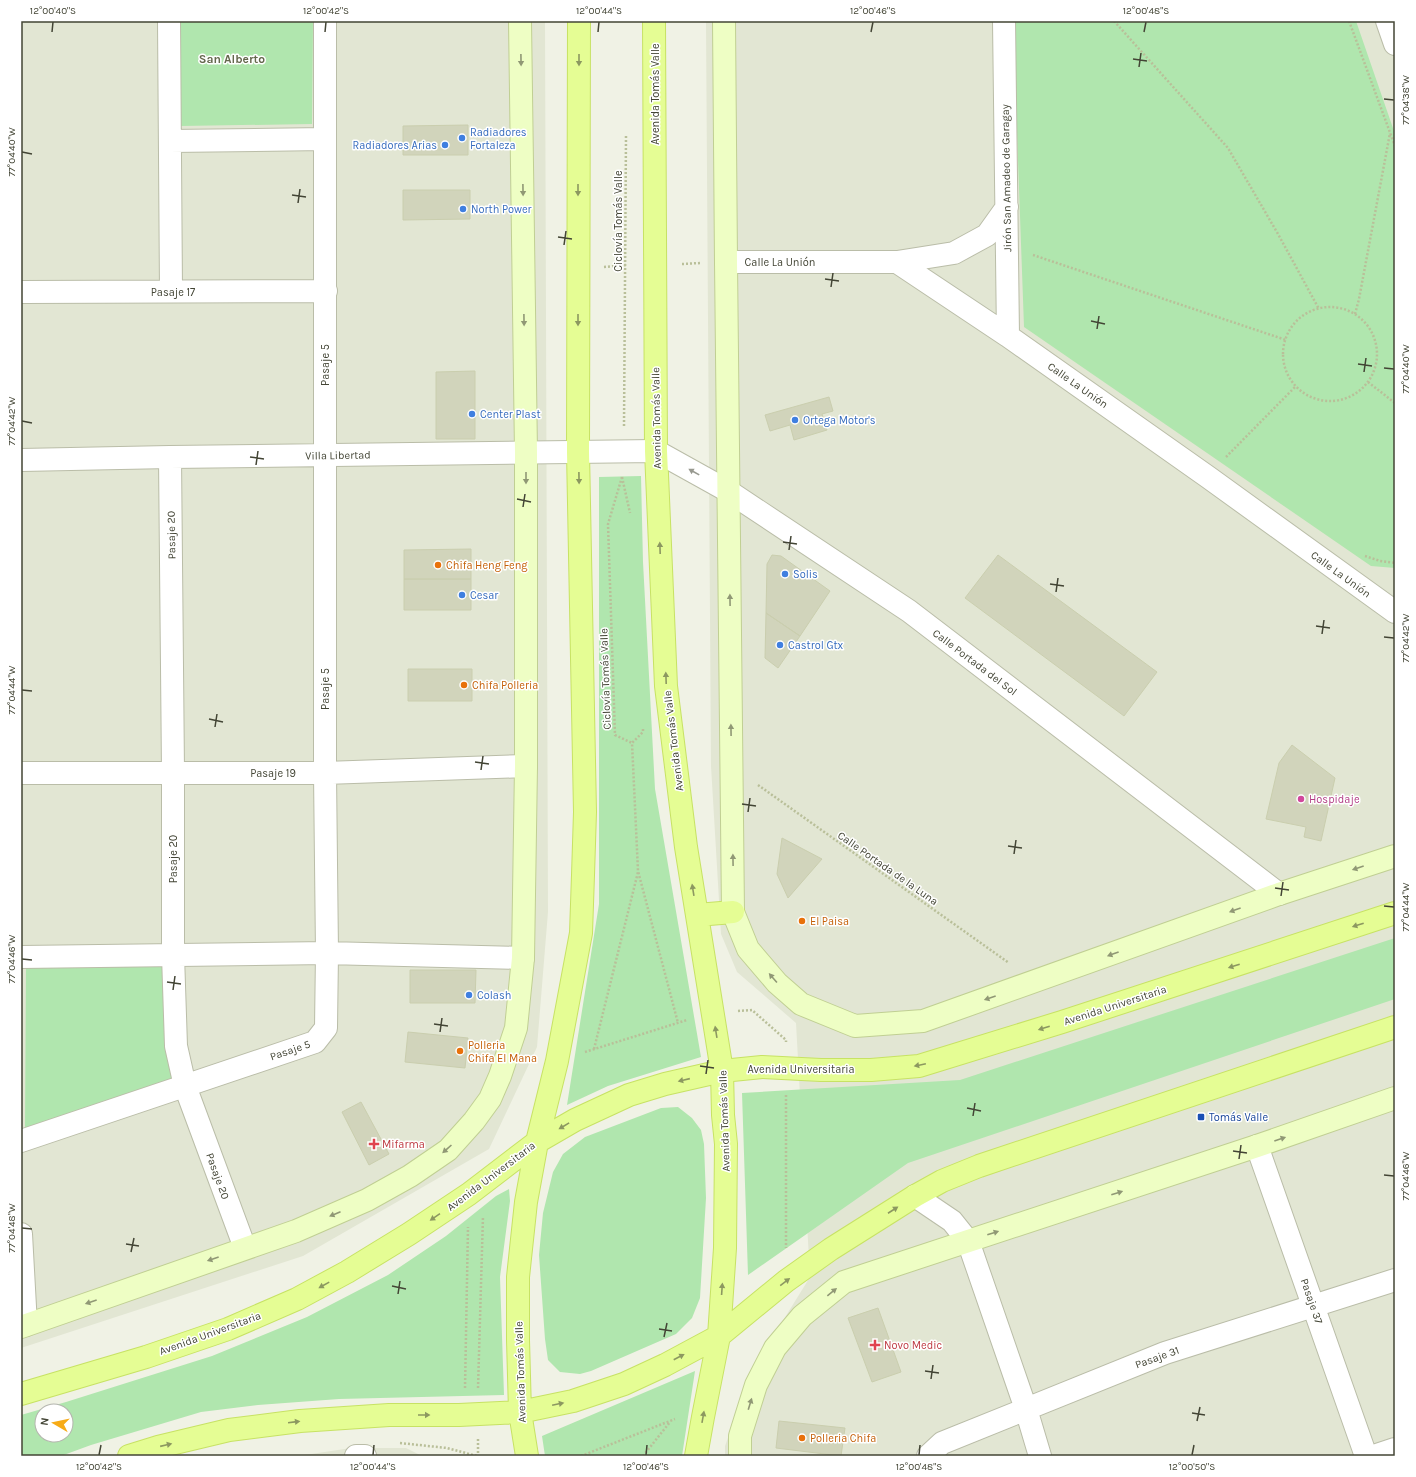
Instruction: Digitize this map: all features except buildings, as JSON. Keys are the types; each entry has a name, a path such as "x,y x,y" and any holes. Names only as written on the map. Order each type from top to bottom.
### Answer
{"main road":[{"path":"24,1326 302,1228 379,1194 410,1176 448,1150 474,1121 490,1099 500,1076 516,1028 523,958 526,766 526,453 520,21"},
{"name":"Avenida Tomás Valle","path":"527,1456 520,1412 518,1277 526,1202 537,1142 557,1061 581,933 585,812 578,452 579,21"},
{"name":"Avenida Tomás Valle","path":"654,21 656,451 666,686 686,847 722,1071 726,1187 725,1248 719,1336 702,1417 696,1456"},
{"path":"724,21 733,912 748,949 777,983 801,1004 855,1026 923,1021 1036,982 1279,894 1395,856"},
{"path":"697,915 733,912"},
{"name":"Avenida Universitaria","path":"21,1394 146,1357 228,1328 297,1299 347,1272 409,1234 484,1182 537,1142 574,1120 628,1095 665,1084 722,1071 762,1067 821,1070 871,1070 919,1066 1062,1022 1395,913"},
{"path":"129,1456 158,1447 229,1430 300,1421 389,1414 477,1414 520,1412 573,1401 624,1384 665,1365 719,1336 786,1281 831,1249 914,1196 942,1181 979,1166 1395,1027"},
{"path":"740,1456 740,1436 756,1385 775,1348 802,1316 844,1282 1257,1146 1395,1098"}],"street":[{"path":"169,21 171,292"},
{"name":"Pasaje 5","path":"21,1141 315,1042 326,1028 327,953 324,773 326,291 325,21"},
{"name":"Jirón San Amadeo de Garagay","path":"1004,21 1008,336"},
{"path":"1387,21 1395,44"},
{"path":"170,141 325,139"},
{"path":"897,262 954,253 987,235 1007,207"},
{"name":"Calle La Unión","path":"726,262 897,262 1008,336 1391,604"},
{"name":"Pasaje 17","path":"21,292 326,291"},
{"name":"Villa Libertad","path":"21,460 656,451"},
{"name":"Calle Portada del Sol","path":"656,451 728,490 909,611 1279,894"},
{"name":"Pasaje 20","path":"170,457 173,955 176,1046 184,1086 245,1248"},
{"name":"Pasaje 19","path":"21,773 324,773 526,766"},
{"path":"21,957 327,953 523,958"},
{"name":"Pasaje 37","path":"1257,1146 1366,1456"},
{"path":"914,1196 952,1221 968,1241 1026,1409 1040,1456"},
{"path":"21,1234 24,1326"},
{"name":"Pasaje 31","path":"928,1456 942,1443 1165,1353 1395,1280"},
{"path":"1374,1456 1395,1448"},
{"path":"356,1456 365,1456"}],"path":[{"path":"1114,21 1228,148 1282,241 1319,309"},
{"path":"1349,21 1395,146"},
{"name":"Ciclovía Tomás Valle","path":"624,422 626,131"},
{"path":"1355,314 1390,133"},
{"path":"1030,254 1286,340"},
{"path":"578,270 625,265 726,262"},
{"path":"1325,307 1340,308 1355,314 1366,324 1374,337 1377,352 1375,368 1368,382 1357,393 1344,400 1328,402 1313,398 1299,390 1289,378 1284,364 1283,348 1288,333 1298,320 1310,312 1325,307"},
{"path":"1368,382 1395,403"},
{"path":"1208,477 1296,386"},
{"name":"Ciclovía Tomás Valle","path":"622,476 608,524 615,735 632,744 638,871 678,1023"},
{"name":"Calle Portada de la Luna","path":"732,766 1036,982"},
{"name":"Ciclovía Tomás Valle","path":"594,1049 638,871"},
{"path":"557,1061 713,1011 752,1010 786,1040 786,1281"},
{"path":"478,1456 477,1414 484,1182"},
{"path":"464,1392 468,1225"},
{"path":"643,1456 670,1421"}],"shaded area":[{"path":"21,21 545,21 548,912 537,1047 489,1149 303,1256 21,1348"},
{"path":"706,21 1395,21 1395,1456 725,1456 725,1446 753,1369 810,1277 796,1023 737,972 721,934 711,766"},
{"path":"351,1448 406,1448 422,1456 298,1456"}],"green space":[{"path":"181,21 313,21 312,124 181,126"},
{"path":"1013,21 1356,21 1395,134 1395,568 1371,566 1024,327"},
{"path":"641,476 643,562 655,789 701,1057 608,1086 567,1105 599,904 599,477"},
{"path":"1395,938 1395,999 908,1163 748,1275 742,1093 960,1080"},
{"path":"165,964 174,1081 25,1129 26,965"},
{"path":"678,1107 692,1118 701,1130 704,1144 706,1198 700,1298 692,1318 676,1334 591,1371 580,1374 560,1372 548,1360 539,1255 543,1213 553,1172 563,1154 585,1137 661,1108"},
{"path":"509,1189 510,1201 500,1277 504,1395 339,1399 258,1405 201,1412 91,1445 61,1456 21,1456 21,1415 34,1411 34,1443 74,1443 74,1403 63,1403 212,1356 307,1317 388,1275 446,1236 496,1196"},
{"path":"695,1371 682,1456 545,1456 542,1436"}],"place":[{"name":"Radiadores Fortaleza","path":"462,138"},
{"name":"Radiadores Arias","path":"445,145"},
{"name":"North Power","path":"463,209"},
{"name":"Center Plast","path":"472,414"},
{"name":"Ortega Motor's","path":"795,420"},
{"name":"Chifa Heng Feng","path":"438,565"},
{"name":"Solis","path":"785,574"},
{"name":"Cesar","path":"462,595"},
{"name":"Castrol Gtx","path":"780,645"},
{"name":"Chifa Polleria","path":"464,685"},
{"name":"Hospidaje","path":"1301,799"},
{"name":"El Paisa","path":"802,921"},
{"name":"Colash","path":"469,995"},
{"name":"Polleria Chifa El Mana","path":"460,1051"},
{"name":"Tomás Valle","path":"1201,1117"},
{"name":"Mifarma","path":"374,1144"},
{"name":"Novo Medic","path":"875,1345"},
{"name":"Polleria Chifa","path":"802,1438"}],"district":[{"name":"San Alberto","path":"232,59"}]}
